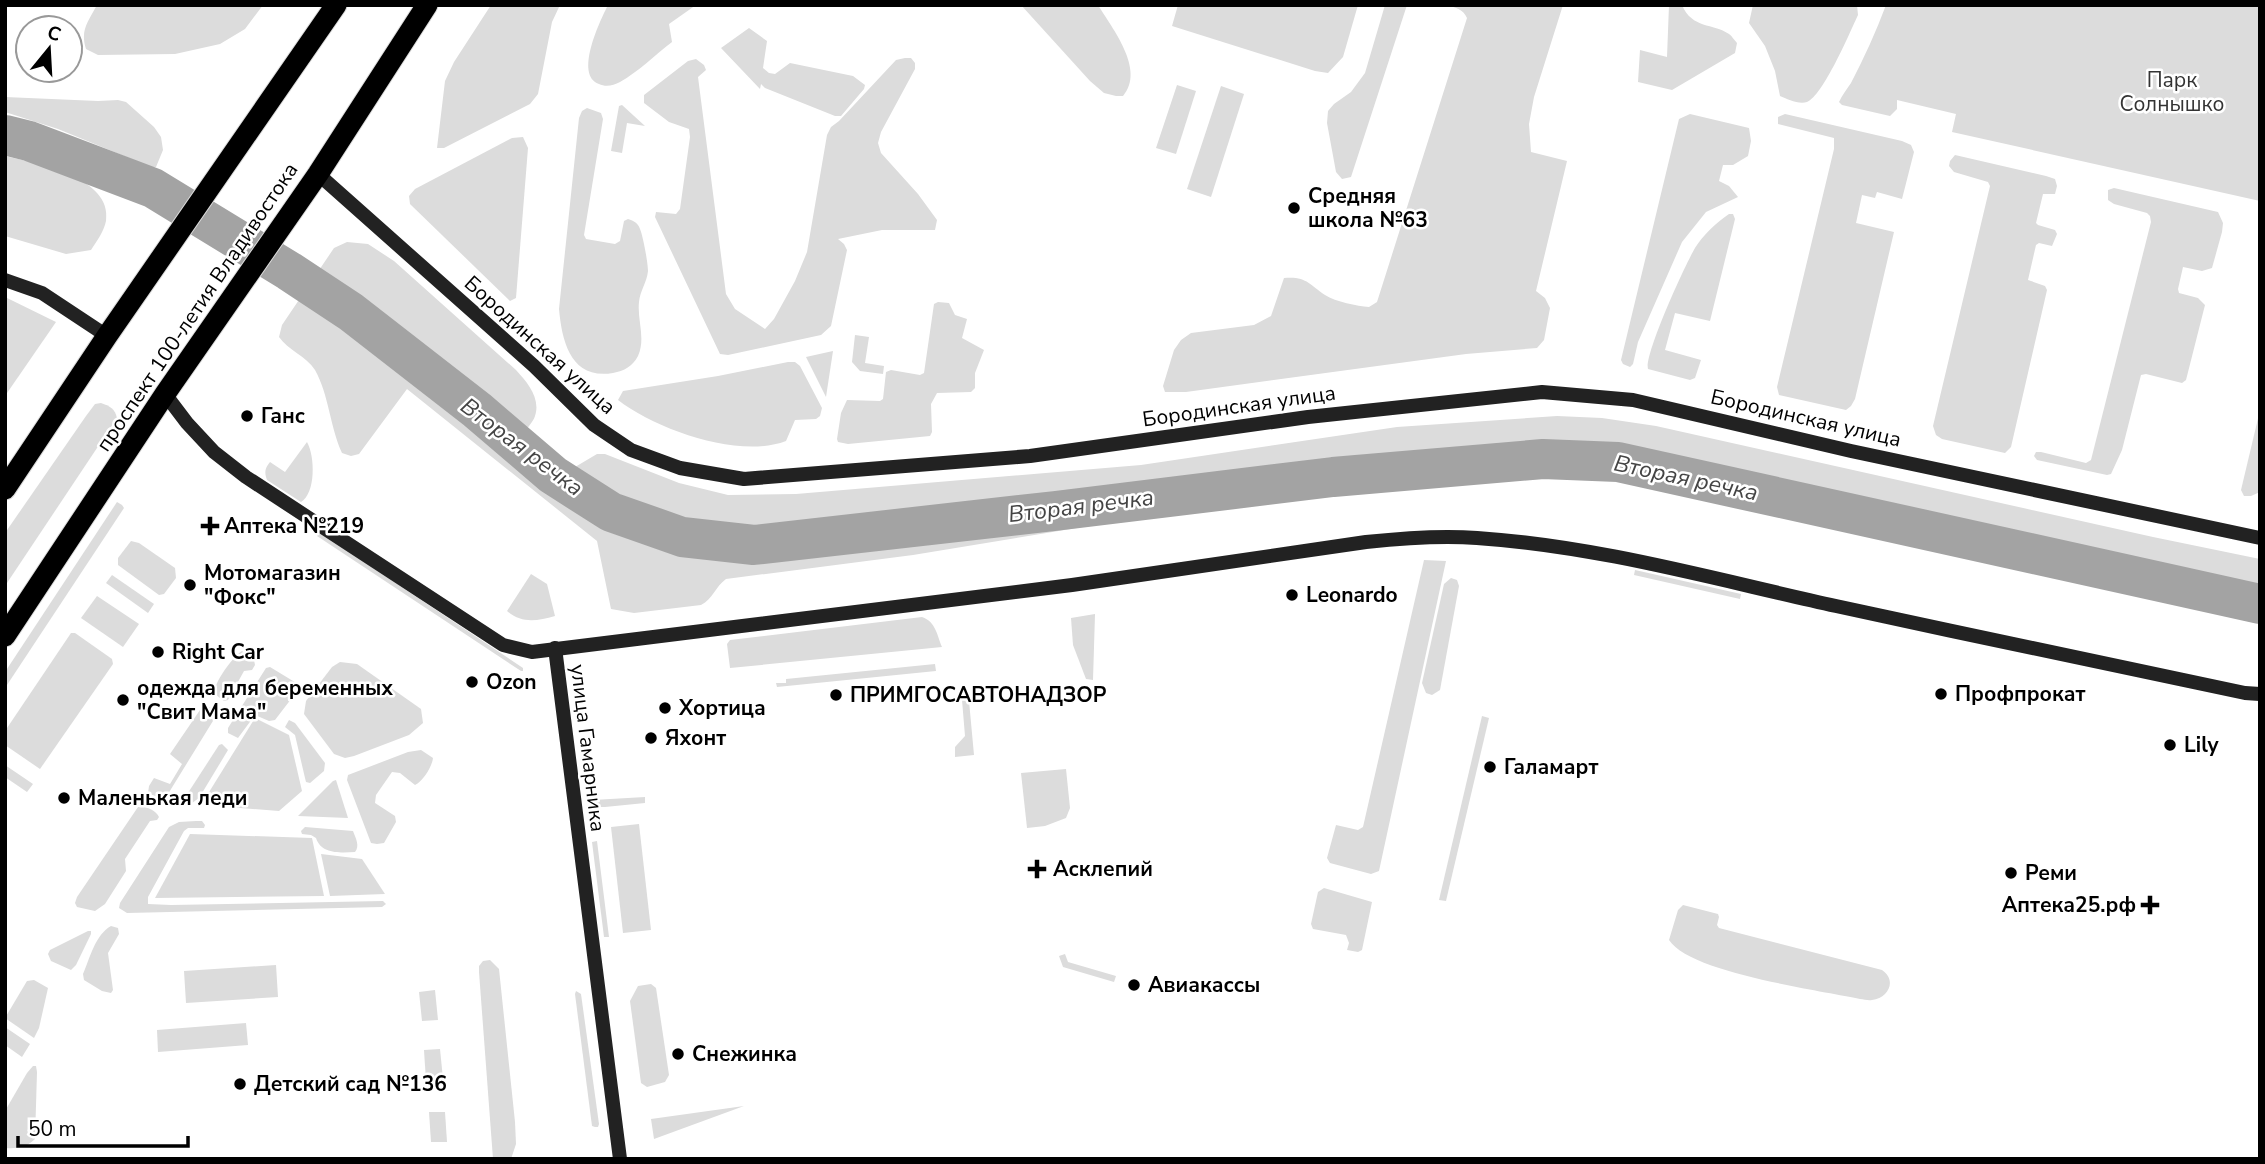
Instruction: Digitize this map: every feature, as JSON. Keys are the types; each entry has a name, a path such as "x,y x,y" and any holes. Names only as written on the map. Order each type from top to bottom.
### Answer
{"highway":[{"path":"5,489 107,335 336,5"},
{"name":"проспект 100-летия Владивостока","path":"5,636 165,394 318,174 427,5"}],"main road":[{"name":"Бородинская улица","path":"318,174 534,366 594,425 631,450 680,468 744,479 1030,456 1308,417 1542,392 1633,400 1851,451 2260,538"},
{"path":"5,280 42,293 107,335"},
{"name":"улица Гамарника","path":"165,394 187,423 215,452 246,477 503,645 531,652 555,648 620,1159"},
{"path":"555,648 1072,584 1366,542 1407,538 1476,538 1562,547 1607,555 1836,606 2260,694"}],"green space":[{"path":"97,5 263,5 245,29 220,44 175,54 98,55 86,49 86,26"},
{"path":"491,5 560,5 552,22 538,94 530,104 444,148 437,148 445,81 454,62"},
{"path":"608,5 696,5 669,24 672,42 627,78 606,86 592,79 589,59 595,35"},
{"path":"1021,5 1098,5 1118,37 1129,62 1129,86 1123,96 1104,93 1090,81"},
{"path":"1178,5 1358,5 1343,57 1328,73 1172,26"},
{"path":"1385,5 1407,5 1351,177 1342,179 1336,172 1327,123 1328,111 1351,92 1365,73"},
{"path":"1447,5 1563,5 1534,97 1529,124 1531,152 1567,161 1536,291 1545,298 1550,308 1544,340 1537,348 1466,354 1186,392 1165,392 1163,386 1174,350 1181,340 1191,333 1254,325 1271,316 1284,278 1302,280 1325,295 1347,303 1369,307 1377,302 1467,18 1461,11"},
{"path":"1669,5 1682,5 1691,18 1723,31 1737,43 1735,53 1672,90 1638,82 1640,50 1667,57"},
{"path":"1753,5 1857,5 1858,15 1836,63 1821,88 1807,102 1797,102 1780,96 1775,71 1765,46 1749,23"},
{"name":"Парк Солнышко","path":"1886,5 2260,5 2260,201 1952,132 1956,114 1897,100 1897,109 1890,116 1842,105 1839,102 1861,64"},
{"path":"749,28 767,41 763,68 769,73 775,74 790,63 853,76 865,85 864,89 841,116 835,116 761,84 760,89 721,48"},
{"path":"911,58 915,69 881,132 878,143 881,153 937,220 935,230 882,230 838,239 847,250 831,326 821,335 728,355 720,354 655,217 656,212 676,214 680,209 689,129 669,122 644,103 644,95 688,61 696,59 704,65 706,70 698,77 726,294 735,309 765,329 774,319 795,281 807,252 827,135 831,127 896,60"},
{"path":"1177,85 1196,91 1176,154 1156,148"},
{"path":"1221,86 1244,94 1211,197 1187,189"},
{"path":"5,97 126,102 154,127 161,137 163,150 156,167 151,167 58,129 5,112"},
{"path":"622,105 645,126 627,123 622,153 611,151 619,106"},
{"path":"587,108 601,113 603,119 584,235 586,239 615,244 620,241 624,221 634,221 641,232 648,267 639,302 641,336 638,356 631,365 613,373 599,374 578,365 566,346 559,309 579,118"},
{"path":"1690,114 1749,128 1751,141 1748,156 1733,165 1723,165 1719,181 1729,186 1738,197 1706,212 1682,242 1638,342 1630,367 1621,360 1679,119"},
{"path":"1785,114 1902,141 1911,145 1914,152 1902,199 1877,192 1875,198 1862,195 1856,223 1894,232 1855,399 1846,410 1779,395 1777,387 1834,149 1834,138 1778,124 1778,117"},
{"path":"523,137 528,148 516,298 510,301 410,204 409,196 415,189 512,138"},
{"path":"1955,155 2046,176 2055,179 2057,186 2055,194 2043,194 2036,223 2055,230 2057,234 2052,246 2039,243 2036,245 2028,280 2045,286 2047,290 2011,447 2005,453 1942,439 1936,435 1933,426 1990,186 1988,182 1954,172 1949,166"},
{"path":"5,156 52,168 85,183 97,193 105,206 106,221 91,250 66,254 5,236"},
{"path":"2114,188 2218,212 2223,223 2212,268 2202,271 2183,267 2179,293 2198,298 2205,305 2186,380 2182,383 2141,375 2122,450 2111,474 2107,475 2037,460 2034,456 2036,452 2041,452 2086,463 2091,460 2151,222 2147,213 2108,200 2108,190"},
{"path":"1729,214 1733,214 1735,219 1710,321 1675,313 1665,350 1701,360 1695,378 1690,380 1648,369 1648,360 1658,329 1690,258 1698,243"},
{"path":"347,242 368,244 394,261 516,370 528,385 536,403 535,416 525,435 565,469 570,470 597,454 605,454 679,483 728,495 796,494 1141,465 1397,427 1557,416 1602,418 1656,426 2260,559 2260,624 1709,498 1563,474 1487,475 1421,480 1095,525 913,555 726,579 701,605 634,613 611,609 597,541 407,389 359,454 351,456 342,453 315,370 279,337 282,325 334,248"},
{"path":"5,297 56,322 5,396"},
{"path":"949,303 955,315 967,319 962,338 984,350 975,373 975,388 971,392 937,393 931,404 930,436 848,444 838,442 841,413 847,400 883,399 886,372 891,370 920,375 924,373 934,304"},
{"path":"855,335 869,337 865,363 884,366 883,374 860,371 852,362"},
{"path":"833,351 826,397 806,357"},
{"path":"795,362 800,366 822,408 820,416 816,419 795,420 786,441 767,446 722,444 676,431 654,422 618,400 623,391"},
{"path":"101,403 112,408 117,418 5,586 5,533 86,416 95,404"},
{"path":"2260,410 2260,492 2244,496 2241,490"},
{"path":"307,442 312,456 313,474 309,491 301,502 267,480 265,470 270,462 285,472"},
{"path":"117,502 124,508 5,688 5,672"},
{"path":"319,532 523,668 523,671 317,536"},
{"path":"131,541 139,543 175,568 176,578 164,594 159,595 118,565 118,558"},
{"path":"1424,560 1446,561 1379,871 1371,874 1330,863 1327,858 1336,825 1358,830 1363,827"},
{"path":"1635,570 1741,594 1740,599 1634,575"},
{"path":"531,574 547,584 555,616 530,620 518,618 507,611"},
{"path":"112,575 154,604 148,613 106,583"},
{"path":"1451,578 1457,580 1459,586 1440,690 1432,695 1426,693 1422,683 1444,584"},
{"path":"97,596 139,624 123,647 81,618"},
{"path":"1095,614 1093,680 1086,679 1073,645 1071,618"},
{"path":"922,617 933,626 942,647 730,668 727,644 730,640"},
{"path":"71,633 75,633 112,659 113,664 40,769 5,745 5,731"},
{"path":"242,651 254,660 255,665 252,670 244,671 228,700 224,701 215,693 215,689 229,664"},
{"path":"340,662 357,664 421,709 423,723 409,735 354,756 345,758 334,754 304,714 306,701 332,667"},
{"path":"935,664 936,671 777,687 776,683 786,683 786,679"},
{"path":"270,667 298,684 298,690 275,720 269,721 255,715 238,738 228,733 228,728 266,668"},
{"path":"968,690 974,755 955,757 955,747 965,736 962,700"},
{"path":"205,707 219,712 219,716 216,716 168,794 168,799 166,801 148,793 154,778 170,784 182,764 170,754 200,710"},
{"path":"1482,716 1489,718 1446,901 1439,900"},
{"path":"255,718 289,735 302,791 279,811 201,805"},
{"path":"289,720 295,723 325,763 324,771 310,783 306,782 295,735 285,727"},
{"path":"222,744 228,750 199,798 192,803 185,801 219,745"},
{"path":"421,750 433,758 421,780 415,785 400,773 392,772 376,795 375,803 395,816 396,822 384,843 371,843 347,780 348,775 408,752"},
{"path":"5,765 33,784 27,792 5,777"},
{"path":"1066,769 1070,808 1066,818 1045,826 1027,828 1021,773"},
{"path":"336,780 348,818 298,816 333,781"},
{"path":"645,797 645,803 605,807 600,807 593,800"},
{"path":"138,807 150,809 159,817 150,821 125,859 126,871 105,904 95,911 77,907 77,897"},
{"path":"202,821 204,828 188,828 184,831 148,897 148,904 383,901 386,904 382,907 127,913 119,908 169,827 179,822"},
{"path":"639,824 651,930 623,933 611,827"},
{"path":"305,827 353,831 357,842 356,850 327,850 316,838 302,834 301,831"},
{"path":"190,834 312,838 324,896 155,898"},
{"path":"597,841 609,937 604,937 592,842"},
{"path":"321,854 362,859 385,894 330,896"},
{"path":"1324,888 1372,902 1362,950 1347,950 1349,943 1346,935 1313,929 1311,924 1318,892"},
{"path":"1683,905 1718,914 1719,928 1882,970 1889,979 1889,988 1878,999 1868,1000 1787,985 1702,962 1682,952 1669,940 1678,910"},
{"path":"111,926 118,928 119,934 108,953 113,990 111,993 102,991 84,980 83,974 97,941"},
{"path":"91,931 91,934 71,970 51,961 48,954 50,950"},
{"path":"1065,954 1068,962 1116,976 1114,982 1063,967 1059,956"},
{"path":"490,960 499,969 515,1122 516,1144 511,1159 493,1159 479,972 483,961"},
{"path":"276,965 278,997 186,1003 184,971"},
{"path":"34,980 48,988 39,1028 34,1038 5,1018 27,981"},
{"path":"651,984 656,988 669,1075 665,1082 647,1087 641,1083 630,1001 638,986"},
{"path":"435,990 438,1020 422,1021 419,992"},
{"path":"576,991 581,994 598,1127 592,1126"},
{"path":"246,1023 248,1045 158,1052 157,1030"},
{"path":"5,1027 30,1044 22,1057 5,1045"},
{"path":"440,1049 443,1079 426,1081 424,1050"},
{"path":"33,1066 36,1066 37,1072 35,1139 22,1147 5,1148 5,1111"},
{"path":"744,1106 654,1139 651,1119"},
{"path":"429,1112 445,1112 447,1142 431,1142"}],"waterway":[{"name":"Вторая речка","path":"5,135 29,141 153,188 351,312 477,410 553,475 611,512 682,537 754,545 1333,477 1543,459 1618,462 2260,604"}],"place":[{"name":"Средняя школа №63","path":"1294,208"},
{"name":"Ганс","path":"247,416"},
{"name":"Аптека №219","path":"210,526"},
{"name":"Мотомагазин \"Фокс\"","path":"190,585"},
{"name":"Leonardo","path":"1292,595"},
{"name":"Right Car","path":"158,652"},
{"name":"Ozon","path":"472,682"},
{"name":"Профпрокат","path":"1941,694"},
{"name":"ПРИМГОСАВТОНАДЗОР","path":"836,695"},
{"name":"одежда для беременных \"Свит Мама\"","path":"123,700"},
{"name":"Хортица","path":"665,708"},
{"name":"Яхонт","path":"651,738"},
{"name":"Lily","path":"2170,745"},
{"name":"Галамарт","path":"1490,767"},
{"name":"Маленькая леди","path":"64,798"},
{"name":"Асклепий","path":"1037,869"},
{"name":"Реми","path":"2011,873"},
{"name":"Аптека25.рф","path":"2150,905"},
{"name":"Авиакассы","path":"1134,985"},
{"name":"Снежинка","path":"678,1054"},
{"name":"Детский сад №136","path":"240,1084"}]}
